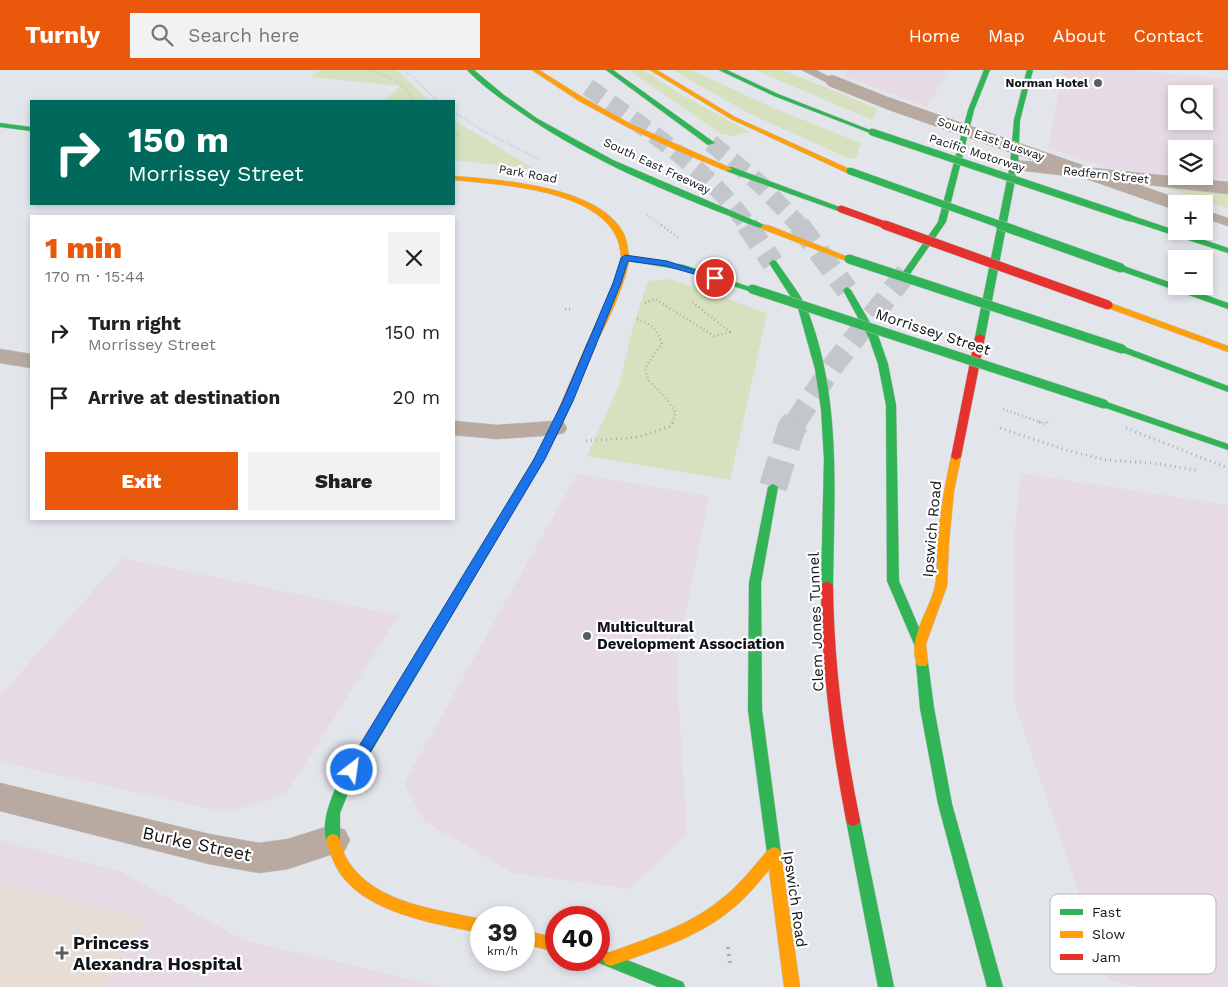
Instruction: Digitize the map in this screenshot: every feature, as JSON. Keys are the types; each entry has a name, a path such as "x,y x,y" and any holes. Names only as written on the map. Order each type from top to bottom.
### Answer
{"main road":[{"name":"South East Freeway","path":"470,70 490,88 550,128 644,178 729,214 849,259 1122,349 1228,389"},
{"path":"535,70 597,109 649,135 722,166 1228,349"},
{"path":"609,70 711,143"},
{"path":"653,70 733,118 850,171 1228,306"},
{"name":"Pacific Motorway","path":"722,70 776,95 872,132 1228,251"},
{"path":"906,272 942,222 971,110 986,70"},
{"name":"Ipswich Road","path":"995,987 945,804 927,708 920,644 941,586 943,542 949,491 1014,165 1018,120 1030,70"},
{"path":"0,125 30,129"},
{"name":"Park Road","path":"455,178 550,190 590,206 608,218 621,235 625,258"},
{"path":"470,923 391,903 358,883 342,867 332,840 333,812 344,785 540,459 617,283 625,258"},
{"name":"Morrissey Street","path":"625,258 684,268 752,289 1104,404 1228,447"},
{"name":"Clem Jones Tunnel","path":"773,263 802,308 820,369 826,409 829,459 827,595 833,696 844,772 886,987"},
{"path":"847,290 874,338 884,364 891,405 893,581 920,644"},
{"name":"Ipswich Road","path":"773,487 755,583 755,710 792,987"},
{"path":"611,959 671,936 707,919 745,888 774,854"},
{"path":"611,959 662,983 677,987"}],"street":[{"name":"Redfern Street","path":"1014,165 1228,188"},
{"path":"0,356 30,361"},
{"path":"455,428 497,432 555,428"},
{"name":"Burke Street","path":"0,797 209,849 260,858 295,853 332,840"}],"lane":[{"name":"South East Busway","path":"807,70 967,131 1168,201"},
{"path":"1213,217 1228,222"}],"path":[{"path":"368,70 396,78 410,92 414,100"},
{"path":"405,70 437,100"},
{"path":"691,288 698,287"},
{"path":"641,304 654,299 714,336 730,332 685,296"},
{"path":"583,441 618,440 650,436 671,426 676,413 648,380 645,368 662,344 658,330 647,321 632,318"},
{"path":"1000,428 1066,450 1105,460 1152,463 1203,471"},
{"path":"727,943 730,964"}],"shaded area":[{"path":"845,70 948,70 927,107 844,76"},
{"path":"1063,70 1131,70 1228,79 1228,180 1213,179 1213,140 1168,140 1168,174 1109,168 1048,148"},
{"path":"1021,473 1228,505 1228,987 1137,987 1109,981 1107,974 1216,974 1216,894 1079,894 1015,705 1015,528"},
{"path":"577,474 709,496 680,640 677,675 687,835 629,889 513,873 424,821 404,783"},
{"path":"122,558 399,615 287,792 263,802 224,812 0,762 0,696"},
{"path":"0,840 120,871 243,940 444,987 0,987"},
{"name":"Princess Alexandra Hospital","path":"0,884 146,919 103,987 0,987"}],"green space":[{"path":"320,70 397,70 428,100 385,100 400,86 311,77"},
{"path":"629,70 644,70 677,92 749,132 733,136 721,134"},
{"path":"673,70 692,70 769,106 861,143 856,159 846,157 748,113"},
{"path":"755,70 783,70 878,109 872,120"},
{"path":"455,121 536,170 455,160"},
{"path":"1213,181 1228,181 1228,209 1213,204 1213,195 1188,195 1162,186 1168,182 1168,185 1213,185"},
{"path":"669,279 767,313 730,480 587,456 619,386 632,331 648,281"}],"tunnel":[{"path":"588,87 653,134 694,167 714,185 748,226"},
{"path":"711,143 761,185 800,226"},
{"path":"747,225 773,263"},
{"path":"799,225 847,290"},
{"path":"795,423 832,367 907,272"},
{"path":"773,487 791,429 796,422"}],"traffic: fast":[{"path":"470,70 502,96 572,142 649,180 765,227"},
{"path":"609,70 711,143"},
{"path":"722,70 776,95 872,132"},
{"path":"907,272 942,222 971,110 987,70"},
{"path":"980,337 1014,165 1017,120 1030,70"},
{"path":"0,125 30,129"},
{"path":"872,132 1130,218"},
{"path":"729,169 841,209"},
{"path":"850,171 1121,268"},
{"path":"1130,218 1228,251"},
{"path":"625,258 684,268 752,289"},
{"path":"849,259 1122,349"},
{"path":"773,263 802,308 820,369 826,409 829,459 827,585"},
{"path":"1121,268 1228,306"},
{"path":"752,289 1104,404"},
{"path":"847,290 874,338 883,364 891,405 893,581 920,644"},
{"path":"1122,349 1228,389"},
{"path":"1104,404 1228,447"},
{"path":"333,840 333,813 344,785 537,463"},
{"path":"773,487 755,583 755,710 774,853"},
{"path":"922,663 927,708 945,804 995,987"},
{"path":"853,820 886,987"},
{"path":"610,960 677,987"}],"traffic: slow":[{"path":"535,70 629,126 678,149 729,169"},
{"path":"653,70 733,118 850,171"},
{"path":"455,178 530,187 559,194 585,204 607,217 621,235 625,258 616,288 592,343"},
{"path":"765,227 849,259"},
{"path":"1108,305 1228,349"},
{"path":"922,663 920,644 941,586 943,542 949,491 956,457"},
{"path":"333,840 341,862 354,879 371,893 392,903 414,910 470,924"},
{"path":"774,853 792,987"},
{"path":"611,959 700,923 726,905 739,893 773,854"},
{"path":"535,940 545,942"}],"traffic: jam":[{"path":"841,209 1108,305"},
{"path":"956,457 980,337"},
{"path":"537,463 556,427 592,343"},
{"path":"827,585 828,644 834,703 842,762 853,820"}],"place":[{"name":"Norman Hotel","path":"1098,83"},
{"name":"Multicultural Development Association","path":"587,636"},
{"name":"Princess Alexandra Hospital","path":"62,953"}],"route":[{"path":"352,770 540,459 585,361 617,283 625,258 667,264 715,278"}]}
